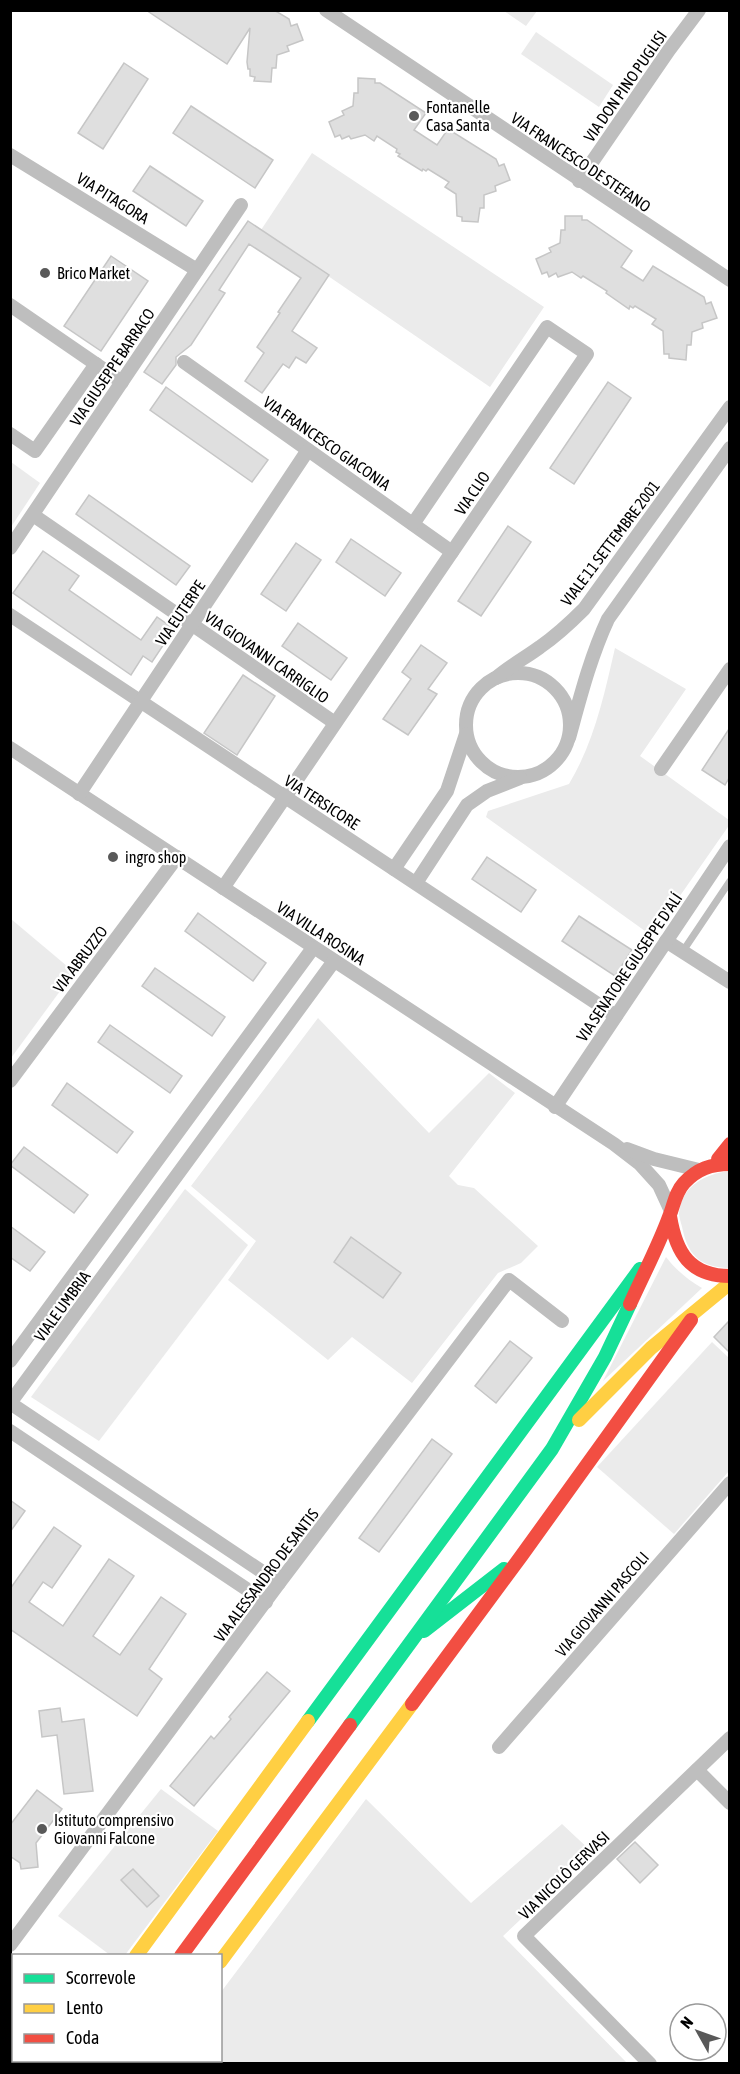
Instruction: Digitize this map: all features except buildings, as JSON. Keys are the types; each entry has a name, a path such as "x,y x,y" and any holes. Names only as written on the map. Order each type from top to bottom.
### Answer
{"street":[{"name":"VIA FRANCESCO DE STEFANO","path":"326,10 729,280"},
{"name":"VIA DON PINO PUGLISI","path":"579,181 699,10"},
{"name":"VIA PITAGORA","path":"10,154 197,270"},
{"name":"VIA GIUSEPPE BARRACO","path":"10,548 241,205"},
{"path":"12,310 122,382"},
{"name":"VIA CLIO","path":"223,888 587,354 547,327 413,524"},
{"name":"VIA FRANCESCO GIACONIA","path":"184,362 452,552"},
{"path":"10,434 35,451 96,364"},
{"name":"VIALE 11 SETTEMBRE 2001","path":"496,678 513,663 540,647 584,609 729,407"},
{"path":"416,884 468,805 487,791 520,778 536,775 551,767 563,754 587,673 608,620 729,448"},
{"name":"VIA EUTERPE","path":"80,794 308,450"},
{"name":"VIA GIOVANNI CARRIGLIO","path":"33,515 335,723"},
{"name":"VIA TERSICORE","path":"10,615 616,1016"},
{"path":"661,769 729,669"},
{"path":"520,778 501,775 485,766 472,752 466,734 466,717 472,701 482,687 496,678 512,673 529,674 545,680 558,690 567,705 571,721 569,738"},
{"path":"394,869 447,790 466,734"},
{"name":"VIA VILLA ROSINA","path":"10,748 614,1144 640,1164 659,1185 670,1213"},
{"name":"VIA SENATORE GIUSEPPE D'ALÍ","path":"555,1107 729,846"},
{"name":"VIA ABRUZZO","path":"10,1081 177,858"},
{"path":"666,941 729,982"},
{"name":"VIALE UMBRIA","path":"10,1361 313,948"},
{"name":"VIALE UMBRIA","path":"11,1403 334,961"},
{"path":"280,993 300,1007"},
{"path":"194,1110 214,1125"},
{"name":"VIA VILLA ROSINA","path":"614,1144 654,1159 701,1169"},
{"path":"724,1162 729,1144"},
{"path":"724,1162 729,1150"},
{"path":"182,1954 552,1449 605,1357 657,1246 682,1185 701,1169 724,1162"},
{"path":"670,1213 671,1234 678,1250 690,1264 705,1273 729,1276"},
{"path":"98,1242 118,1257"},
{"path":"137,1954 657,1246"},
{"name":"VIA ALESSANDRO DE SANTIS","path":"10,1945 508,1280 562,1321"},
{"path":"552,1449 614,1382 729,1283"},
{"path":"222,1959 522,1555 702,1305"},
{"path":"11,1403 279,1583"},
{"path":"10,1431 266,1602"},
{"name":"VIA GIOVANNI PASCOLI","path":"499,1747 729,1483"},
{"path":"129,1510 142,1491"},
{"path":"413,1640 522,1555"},
{"name":"VIA NICOLÒ GERVASI","path":"650,2064 524,1936 729,1738"},
{"path":"697,1770 729,1803"}],"lane":[{"path":"683,951 729,881"}],"shaded area":[{"path":"504,11 537,11 526,26"},
{"path":"536,32 613,85 599,107 521,54"},
{"path":"312,153 544,307 490,387 261,230"},
{"path":"11,462 40,483 11,527"},
{"path":"615,648 686,689 640,756 729,820 730,824 652,936 486,817 488,811 569,784 592,735"},
{"path":"11,919 74,972 11,1058"},
{"path":"318,1018 429,1133 489,1073 515,1093 449,1176 458,1185 474,1188 538,1246 521,1263 498,1273 412,1383 352,1337 328,1360 228,1280 256,1241 191,1186"},
{"path":"729,1171 729,1268 704,1263 693,1254 686,1240 679,1213 681,1203 690,1188 704,1178"},
{"path":"185,1189 248,1245 99,1441 31,1397"},
{"path":"666,1257 682,1274 702,1288 603,1381"},
{"path":"712,1342 729,1358 729,1471 674,1534 597,1467"},
{"path":"161,1789 218,1831 126,1954 109,1954 58,1916"},
{"path":"366,1799 471,1903 562,1824 592,1852 503,1936 627,2063 167,2063 222,2062 222,1991"}],"traffic: fast":[{"path":"308,1721 640,1269"},
{"path":"350,1725 552,1449 605,1357 630,1304"},
{"path":"424,1631 504,1569"}],"traffic: slow":[{"path":"579,1420 651,1348 730,1283"},
{"path":"222,1959 412,1704"},
{"path":"137,1954 308,1721"}],"traffic: jam":[{"path":"718,1159 730,1144"},
{"path":"630,1304 681,1187 694,1174 705,1168 730,1164"},
{"path":"670,1216 676,1241 687,1260 705,1272 730,1276"},
{"path":"412,1704 691,1320"},
{"path":"182,1954 350,1725"}],"place":[{"name":"Fontanelle Casa Santa","path":"414,116"},
{"name":"Brico Market","path":"45,273"},
{"name":"ingro shop","path":"113,857"},
{"name":"Istituto comprensivo Giovanni Falcone","path":"42,1829"}]}
